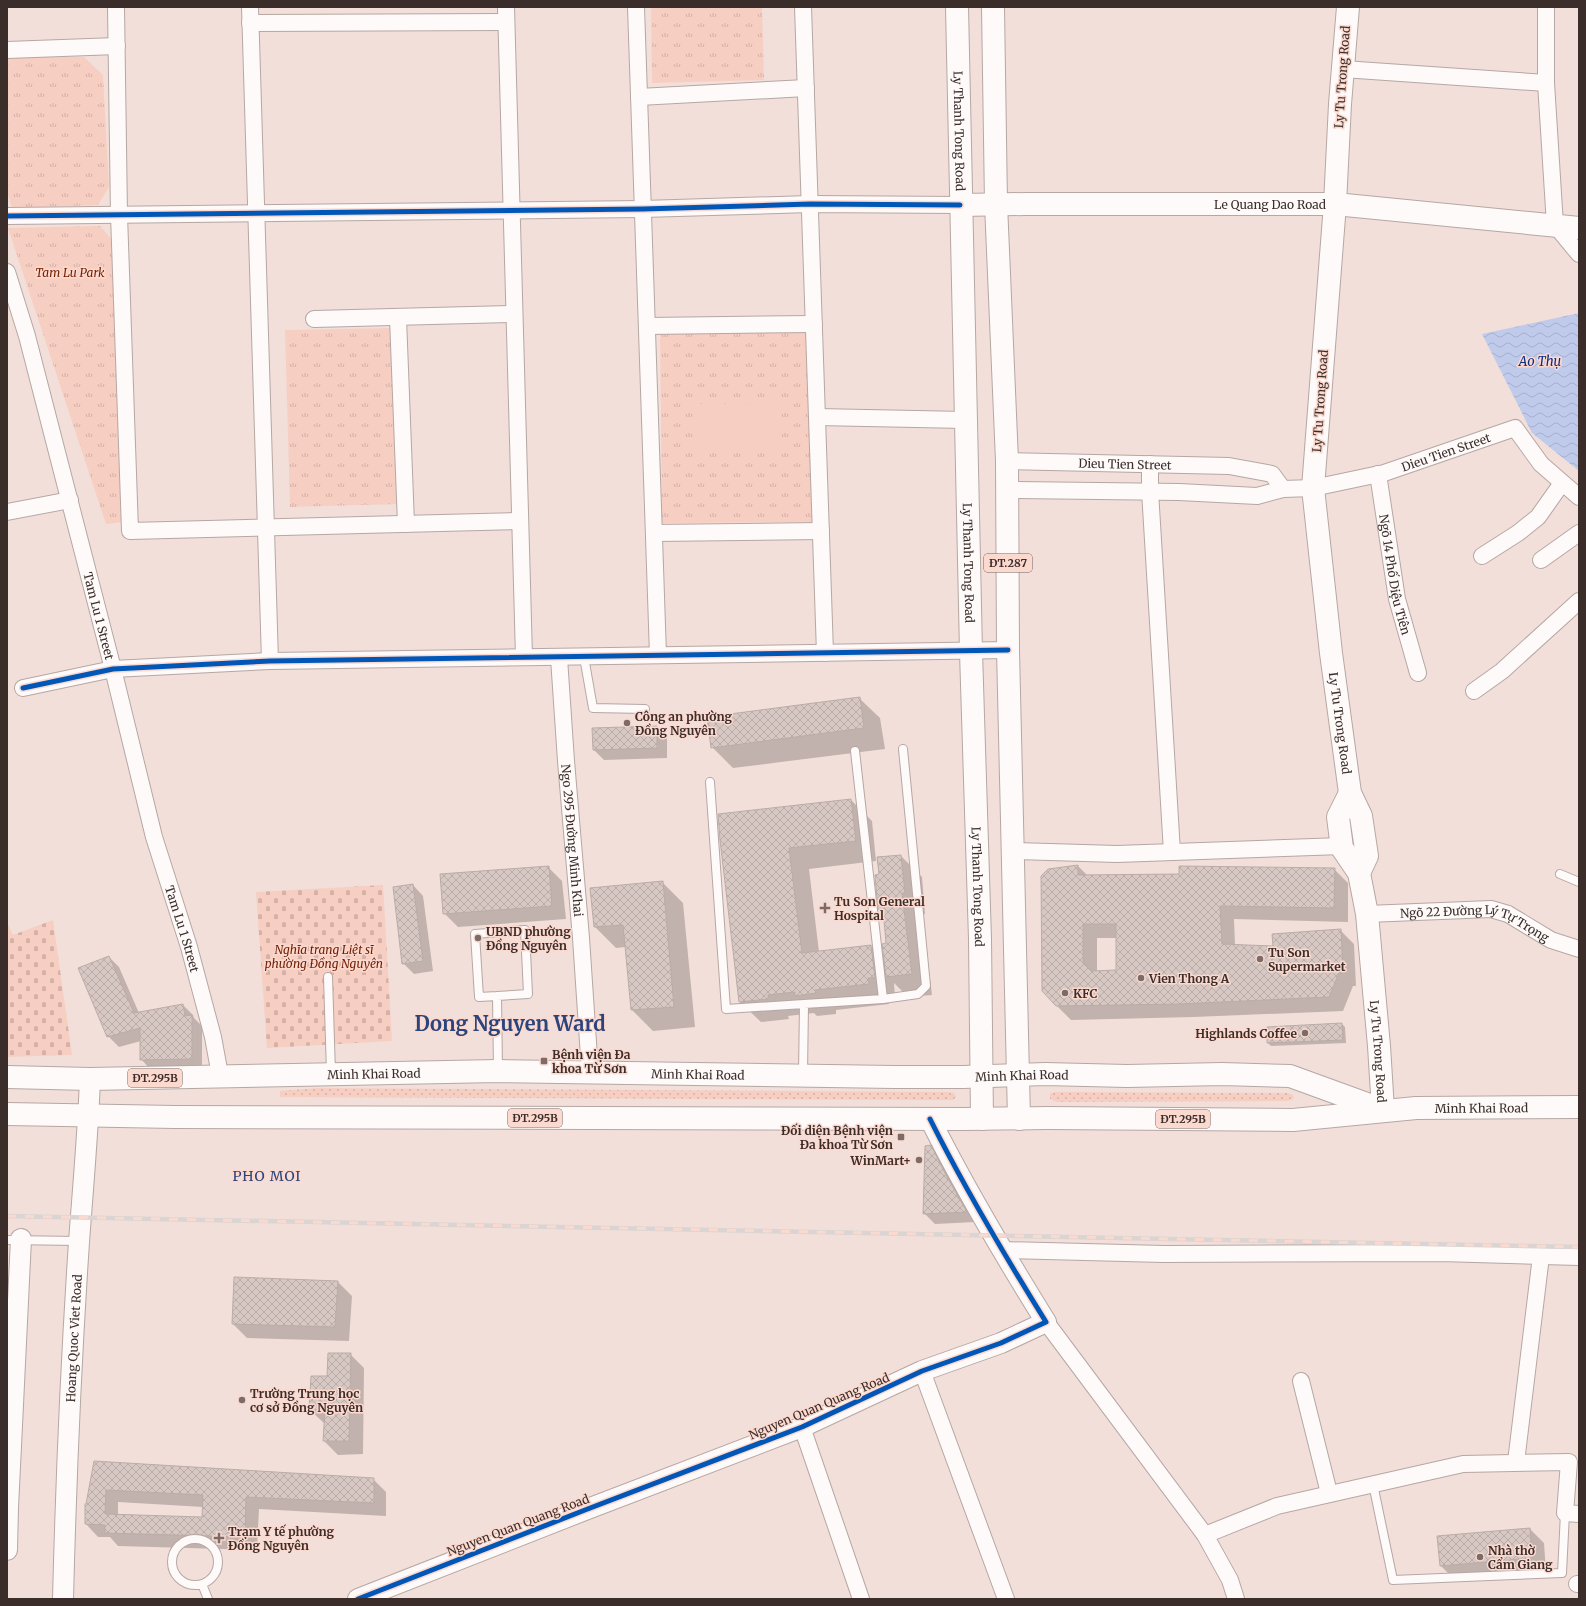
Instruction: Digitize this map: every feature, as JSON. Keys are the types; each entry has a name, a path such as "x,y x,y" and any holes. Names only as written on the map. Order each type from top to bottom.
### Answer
{"main road":[{"name":"Ly Thanh Tong Road","path":"957,7 965,420 978,851 982,1119"},
{"name":"ĐT.287","path":"993,7 996,204 1007,461 1008,650 1019,1119"},
{"name":"Ly Tu Trong Road","path":"1348,7 1335,204 1313,488 1331,653 1350,793 1361,816 1367,856 1359,873"},
{"name":"Le Quang Dao Road","path":"960,205 1335,204 1579,228"},
{"name":"Ly Tu Trong Road","path":"1350,793 1338,817 1342,846 1359,873 1367,914 1379,1046 1383,1110"},
{"path":"978,851 1012,851"},
{"name":"Minh Khai Road","path":"7,1077 90,1079 220,1075 498,1071 804,1076 982,1077 1045,1074 1222,1074 1290,1076 1383,1110"},
{"name":"Minh Khai Road","path":"7,1114 89,1116 1293,1120 1383,1110 1416,1108 1579,1107"}],"street":[{"path":"116,7 119,215 130,530 520,521"},
{"path":"636,7 658,656"},
{"path":"803,7 825,653"},
{"path":"1546,7 1546,83 1555,225 1579,254"},
{"path":"270,661 250,15 506,15 524,657"},
{"path":"7,50 117,46"},
{"path":"1343,69 1546,83"},
{"path":"639,97 806,88"},
{"path":"7,216 511,211 810,204 960,205"},
{"name":"Tam Lu 1 Street","path":"7,272 27,336 70,500 154,837 189,947 213,1037 220,1075"},
{"path":"314,319 514,314"},
{"path":"398,318 406,524"},
{"path":"647,326 814,324"},
{"path":"817,417 965,420"},
{"name":"Dieu Tien Street","path":"1007,490 1150,491 1257,496 1283,489 1313,488 1378,474 1515,428 1541,464 1579,497"},
{"name":"Dieu Tien Street","path":"1007,461 1230,466 1272,474 1283,489"},
{"path":"1150,464 1150,491 1172,852"},
{"name":"Ngõ 14 Phố Diệu Tiên","path":"1378,474 1397,599 1418,673"},
{"path":"1482,556 1518,533 1538,517 1562,483"},
{"path":"7,512 70,500"},
{"path":"654,533 821,531"},
{"path":"1541,560 1579,533"},
{"path":"1474,691 1502,671 1579,601"},
{"path":"23,688 113,669 270,661 971,652 1008,650"},
{"name":"Ngo 295 Đường Minh Khai","path":"559,658 566,761 580,916 590,1072"},
{"path":"1012,851 1117,854 1342,846"},
{"name":"Ngõ 22 Đường Lý Tự Trọng","path":"1367,914 1491,909 1508,914 1551,940 1579,949"},
{"name":"Hoang Quoc Viet Road","path":"63,1599 66,1501 79,1241 89,1116 90,1079"},
{"path":"930,1119 951,1161 1002,1250 1046,1322 1205,1535 1230,1580 1236,1599"},
{"path":"7,1550 14,1239"},
{"path":"1002,1250 1164,1254 1440,1253 1579,1257"},
{"path":"1516,1462 1541,1256"},
{"name":"Nguyen Quan Quang Road","path":"367,1597 802,1427 922,1371 1001,1343 1046,1322"},
{"path":"922,1371 1006,1599"},
{"path":"1301,1381 1329,1493"},
{"path":"802,1427 861,1599"},
{"path":"1205,1535 1277,1506 1329,1493 1463,1464 1569,1462 1572,1514"}],"lane":[{"path":"584,657 593,708 645,709"},
{"path":"710,782 726,1009 883,1000 918,994 926,986 903,749"},
{"path":"855,751 883,1000"},
{"path":"1560,874 1579,882"},
{"path":"525,930 528,994 497,996 479,997 474,934 525,930"},
{"path":"328,977 332,1074"},
{"path":"497,996 498,1071"},
{"path":"804,1004 804,1076"},
{"path":"14,1239 79,1241"},
{"path":"1373,1484 1393,1580 1562,1573 1572,1514"},
{"path":"196,1539 204,1541 210,1545 218,1558 218,1566 215,1573 211,1579 202,1584 191,1585 184,1583 173,1571 171,1564 172,1556 181,1543 188,1540 196,1539"},
{"path":"202,1584 208,1599"}],"green space":[{"path":"651,7 762,7 764,80 652,83"},
{"path":"7,57 84,57 103,75 109,187 98,205 12,208 7,192"},
{"name":"Tam Lu Park","path":"100,226 114,242 123,522 106,524 8,228"},
{"path":"392,328 398,504 290,507 285,330"},
{"path":"660,333 810,333 812,522 662,523"},
{"path":"781,403 782,448 694,450 693,404"},
{"name":"Nghĩa trang Liệt sĩ phường Đồng Nguyên","path":"383,885 392,1041 267,1048 256,892"},
{"path":"53,920 72,1055 7,1057 7,922 13,935"},
{"path":"318,1088 947,1092 954,1093 956,1097 953,1100 280,1097 280,1091"},
{"path":"1054,1092 1287,1093 1293,1095 1294,1097 1292,1100 1287,1101 1057,1102 1050,1099 1050,1094"}],"water":[{"name":"Ao Thụ","path":"1579,313 1579,471 1532,433 1482,334"}],"building":[{"path":"860,697 864,728 711,748 707,717"},
{"path":"657,726 657,748 593,750 592,728"},
{"path":"851,799 856,841 789,848 802,953 871,945 875,978 868,978 869,984 815,990 816,993 795,996 795,992 768,995 768,999 739,1002 718,814"},
{"path":"901,855 905,893 902,893 912,974 886,977 882,944 886,943 883,909 878,910 875,875 879,874 877,857"},
{"path":"1078,865 1078,875 1179,874 1179,866 1335,868 1334,908 1220,906 1222,944 1273,946 1272,934 1341,929 1343,973 1339,973 1329,997 1180,1004 1056,1006 1042,991 1041,876 1048,869","holes":["1083,924 1116,924 1116,970 1092,971 1083,962"]},
{"path":"549,866 552,906 443,914 440,874"},
{"path":"663,881 674,1007 631,1010 623,925 594,927 590,888"},
{"path":"413,884 423,961 402,964 393,887"},
{"path":"109,956 134,1013 183,1004 185,1016 192,1015 192,1059 140,1060 140,1028 107,1037 78,968"},
{"name":"Highlands Coffee","path":"1342,1023 1343,1040 1267,1043 1267,1027"},
{"path":"931,1145 967,1212 923,1214 925,1146"},
{"path":"234,1277 338,1281 335,1327 232,1324"},
{"path":"328,1353 351,1353 349,1441 323,1441 325,1410 309,1410 311,1376 327,1376"},
{"path":"94,1461 374,1478 374,1503 246,1497 245,1537 105,1533 105,1525 85,1524 86,1504","holes":["106,1490 203,1495 202,1517 105,1514"]},
{"path":"1530,1528 1532,1558 1440,1566 1437,1536"}],"railway":[{"path":"7,1216 1579,1247"}],"cycle path":[{"path":"7,216 643,209 810,204 960,205"},
{"path":"23,688 113,669 270,661 1008,650"},
{"path":"358,1599 802,1427 922,1371 1001,1343 1046,1322 986,1222 930,1119"}],"place":[{"name":"Công an phường Đồng Nguyên","path":"627,723"},
{"name":"Tu Son General Hospital","path":"825,908"},
{"name":"UBND phường Đồng Nguyên","path":"478,938"},
{"name":"Tu Son Supermarket","path":"1260,959"},
{"name":"Vien Thong A","path":"1141,978"},
{"name":"KFC","path":"1065,993"},
{"name":"Highlands Coffee","path":"1305,1033"},
{"name":"Bệnh viện Đa khoa Từ Sơn","path":"544,1061"},
{"name":"Đối diện Bệnh viện Đa khoa Từ Sơn","path":"901,1137"},
{"name":"WinMart+","path":"919,1160"},
{"name":"Trường Trung học cơ sở Đồng Nguyên","path":"242,1400"},
{"name":"Trạm Y tế phường Đồng Nguyên","path":"219,1538"},
{"name":"Nhà thờ Cẩm Giang","path":"1480,1557"}],"district":[{"name":"Dong Nguyen Ward","path":"510,1023"},
{"name":"PHO MOI","path":"267,1176"}]}
